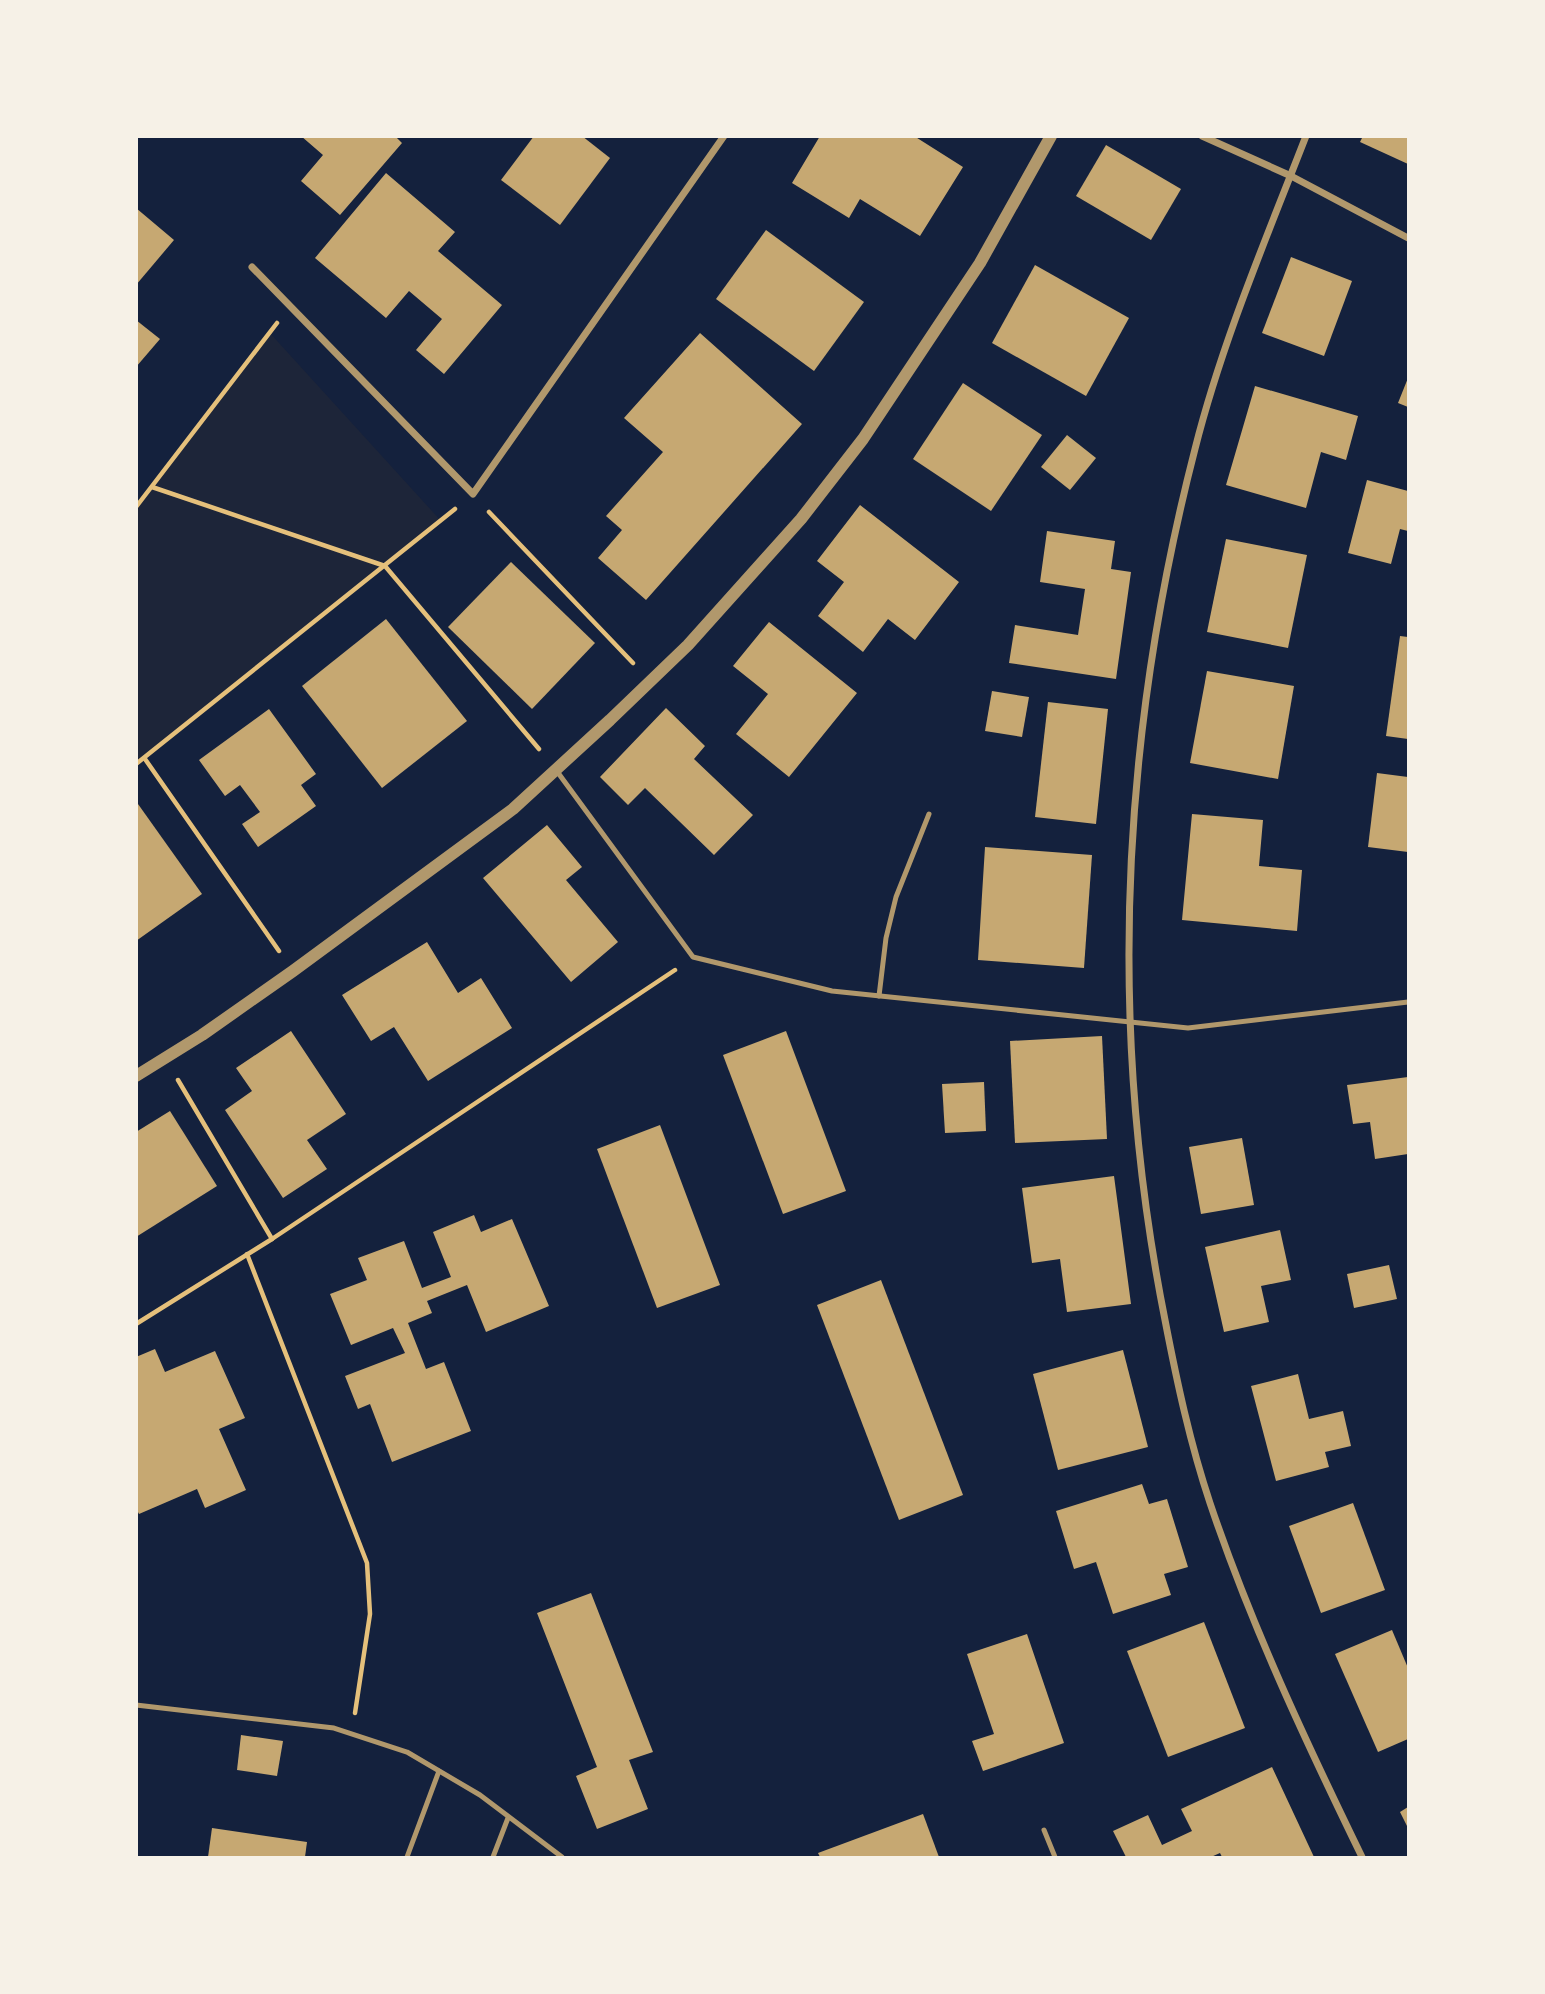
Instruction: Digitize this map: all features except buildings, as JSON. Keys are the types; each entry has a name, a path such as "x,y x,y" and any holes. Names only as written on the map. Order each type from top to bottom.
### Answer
{"street":[{"path":"252,267 473,494 724,136"},
{"path":"136,1076 293,971 513,809 688,645 801,519 863,439 980,263 1051,136"},
{"path":"1202,136 1291,176 1409,237"},
{"path":"1306,136 1226,344 1195,449 1163,592 1140,738 1128,955 1129,1023 1136,1136 1154,1263 1186,1417 1210,1502 1252,1613 1307,1746 1362,1857"}],"lane":[{"path":"556,769 693,957 832,991 1188,1028 1409,1002"},
{"path":"879,996 886,938 896,897 929,814"},
{"path":"136,1705 334,1728 407,1752 480,1795 562,1857"},
{"path":"407,1857 439,1771"},
{"path":"493,1857 508,1818"},
{"path":"1044,1830 1055,1857"}],"path":[{"path":"136,507 291,307"},
{"path":"152,487 385,566 556,769"},
{"path":"136,764 145,760 473,494 650,681"},
{"path":"145,760 293,971"},
{"path":"136,1324 272,1239 693,957"},
{"path":"166,1058 272,1239"},
{"path":"247,1254 367,1563 370,1614 352,1734"}],"shaded area":[{"path":"269,332 442,522 137,764 136,507"}]}
